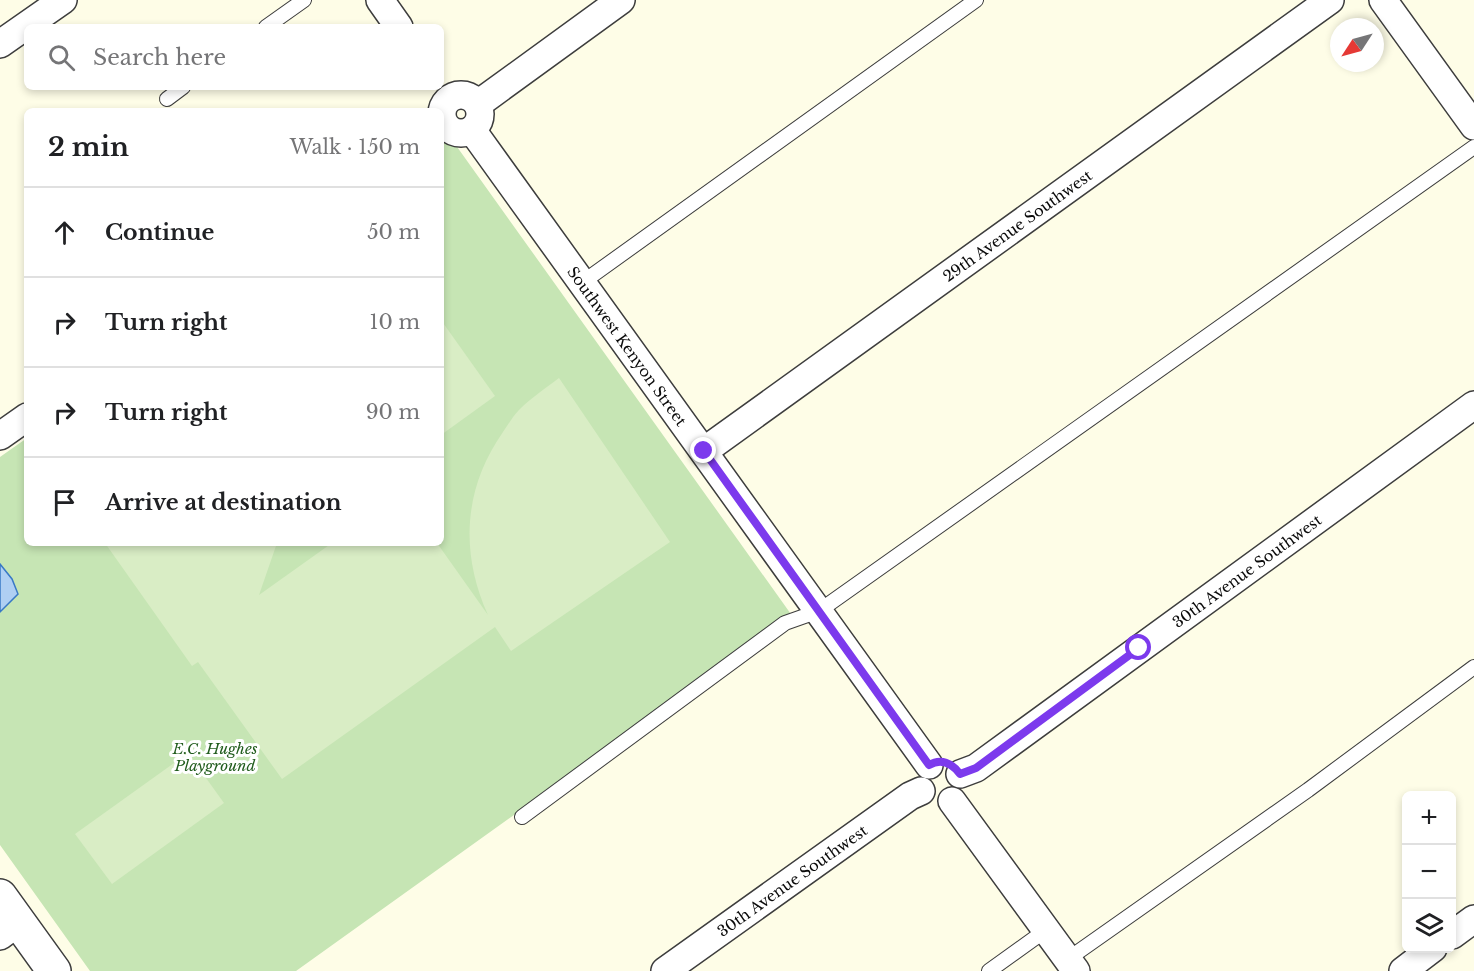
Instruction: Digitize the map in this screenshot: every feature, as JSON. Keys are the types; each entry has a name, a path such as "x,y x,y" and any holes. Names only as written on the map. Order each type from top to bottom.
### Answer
{"street":[{"path":"29,24 63,0"},
{"path":"380,0 397,24"},
{"path":"478,104 621,0"},
{"name":"29th Avenue Southwest","path":"704,451 1330,0"},
{"path":"1383,0 1474,126"},
{"path":"0,44 24,27"},
{"path":"462,94 474,99 478,104 481,116 472,130 458,133 447,127 444,107 462,94"},
{"name":"Southwest Kenyon Street","path":"472,130 929,765"},
{"name":"30th Avenue Southwest","path":"960,774 976,768 1474,405"},
{"path":"0,436 24,419"},
{"path":"947,762 960,774 962,785 960,792 952,801 936,804 924,797 920,778 929,765 947,762"},
{"name":"30th Avenue Southwest","path":"665,971 909,796 921,791"},
{"path":"952,801 1072,965"},
{"path":"0,896 9,929 54,971"},
{"path":"1456,932 1474,919"},
{"path":"1402,971 1426,953"}],"lane":[{"path":"270,24 304,0"},
{"path":"583,282 976,0"},
{"path":"167,99 179,90"},
{"path":"522,817 785,623 819,611 1474,147"},
{"path":"1072,965 1474,667"},
{"path":"989,971 1046,930"}],"green space":[{"name":"E.C. Hughes Playground","path":"450,137 793,617 296,971 90,971 0,845 0,457 24,440 24,546 444,546 444,141"},
{"path":"444,324 495,396 444,433"},
{"path":"559,378 670,542 511,651 495,627 282,779 198,662 192,666 107,546 276,546 259,595 328,546 439,546 488,615 479,592 470,545 473,499 490,454 515,415 528,401"},
{"path":"188,753 224,803 112,884 75,834"}],"water":[{"path":"0,564 12,579 18,594 0,612"}],"route":[{"path":"704,451 929,765 947,762 960,774 976,768 1139,648"}]}
